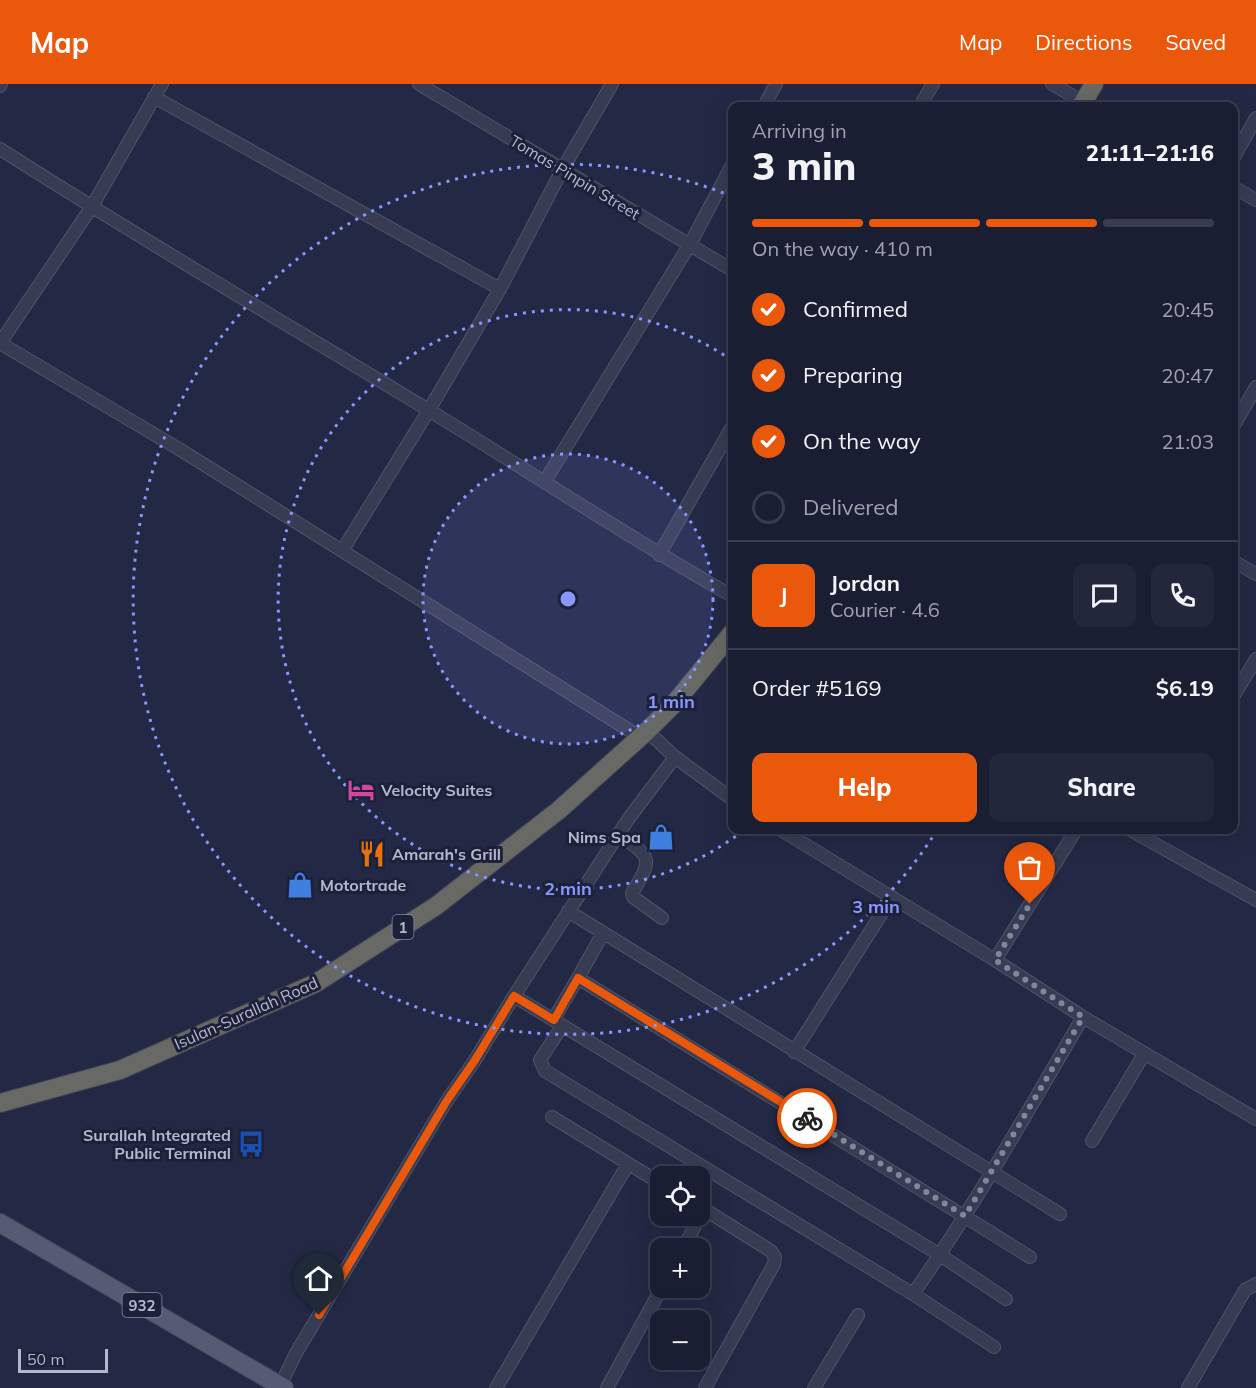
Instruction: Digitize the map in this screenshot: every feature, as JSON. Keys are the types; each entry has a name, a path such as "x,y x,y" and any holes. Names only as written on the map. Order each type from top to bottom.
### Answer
{"highway":[{"path":"1086,102 1094,84"},
{"name":"Isulan-Surallah Road","path":"0,1103 120,1070 316,983 436,906 559,810 673,705 728,638"}],"main road":[{"name":"932","path":"0,1222 281,1387"}],"street":[{"path":"162,84 91,207 0,343 179,449 342,552 644,734 728,796"},
{"name":"Tomas Pinpin Street","path":"419,84 728,268"},
{"path":"342,552 500,289 562,170 612,84"},
{"path":"766,102 776,84"},
{"path":"922,102 933,84"},
{"path":"1052,84 1080,102"},
{"path":"154,97 500,289"},
{"path":"1238,150 1256,118"},
{"path":"0,149 91,207 545,481 660,555 728,594"},
{"path":"545,481 690,244 728,173"},
{"path":"1238,190 1256,200"},
{"path":"1238,418 1256,387"},
{"path":"660,555 728,434"},
{"path":"1238,564 1256,574"},
{"path":"1238,689 1256,659"},
{"path":"281,1387 296,1353 446,1102 618,834 675,758"},
{"path":"618,834 643,852 646,858 646,868 632,893 633,897 662,918"},
{"path":"788,834 995,960 1083,1017 1256,1119"},
{"path":"995,960 1074,834"},
{"path":"1149,834 1256,900"},
{"path":"794,1052 892,897"},
{"path":"568,911 1059,1214"},
{"path":"603,933 578,978 540,1060 545,1071 913,1294 994,1347"},
{"path":"578,978 1030,1257"},
{"path":"514,996 940,1256 1006,1299"},
{"path":"913,1294 965,1216 1083,1017"},
{"path":"1092,1141 1144,1054"},
{"path":"552,1117 650,1177"},
{"path":"496,1388 628,1164"},
{"path":"705,1388 774,1264 775,1257 771,1251 710,1214"},
{"path":"1188,1388 1245,1290 1256,1284"},
{"path":"607,1388 656,1298"},
{"path":"814,1388 858,1315"}],"way so far":[{"path":"807,1118 965,1216 1083,1017 995,960 1030,904"}],"place":[{"name":"Velocity Suites","path":"361,790"},
{"name":"Nims Spa","path":"661,837"},
{"name":"Amarah's Grill","path":"372,854"},
{"name":"Motortrade","path":"300,885"},
{"name":"Surallah Integrated Public Terminal","path":"251,1144"}],"route":[{"path":"319,1315 446,1102 514,996 554,1020 578,978 807,1118"}]}
